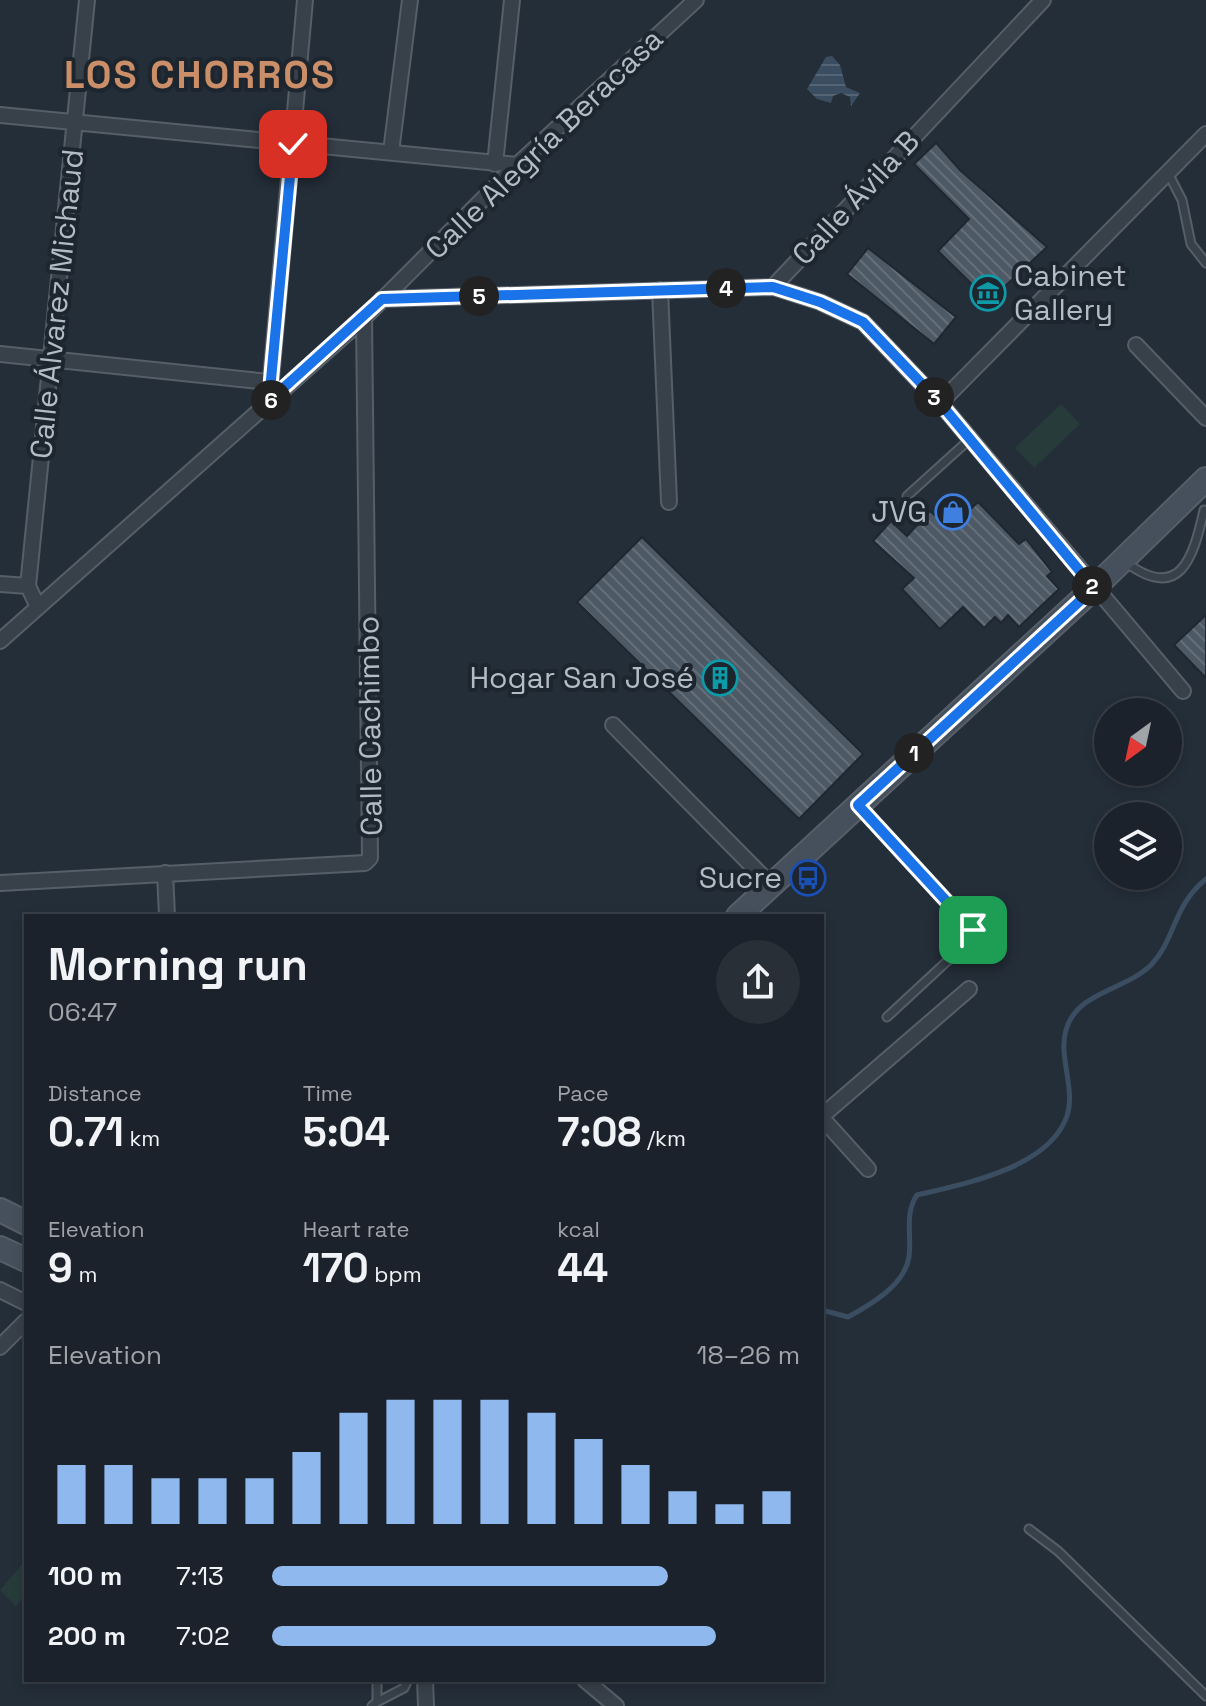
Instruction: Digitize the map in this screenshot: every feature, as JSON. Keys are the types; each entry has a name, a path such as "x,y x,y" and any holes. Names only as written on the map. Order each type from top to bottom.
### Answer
{"main road":[{"path":"740,914 1123,560 1201,499"},
{"path":"0,1210 24,1222"},
{"path":"0,1248 24,1259"}],"street":[{"name":"Calle Álvarez Michaud","path":"28,586 87,0"},
{"path":"269,401 305,0"},
{"path":"391,152 410,0"},
{"path":"495,164 512,0"},
{"name":"Calle Alegría Beracasa","path":"0,641 364,318 517,165 696,0"},
{"name":"Calle Ávila B","path":"382,299 773,287 1043,0"},
{"path":"0,115 517,165"},
{"path":"940,403 1206,134"},
{"path":"773,287 820,302 863,322 940,403 1183,691"},
{"path":"660,290 669,502"},
{"name":"Calle Cachimbo","path":"0,883 365,863 370,858 364,318"},
{"path":"1136,345 1206,418"},
{"path":"0,354 269,382"},
{"path":"0,584 28,586 37,605"},
{"path":"613,725 771,885"},
{"path":"165,873 167,914"},
{"path":"824,1115 969,989"},
{"path":"824,1119 868,1169"},
{"path":"0,1290 24,1302"},
{"path":"0,1347 24,1323"},
{"path":"425,1682 426,1706"},
{"path":"587,1682 616,1706"}],"lane":[{"path":"1168,173 1182,200 1191,244 1206,263"},
{"path":"907,496 970,439"},
{"path":"1123,560 1150,578 1164,580 1177,573 1197,544 1201,499"},
{"path":"858,805 973,930 970,940 887,1017"},
{"path":"1029,1529 1058,1551 1206,1696"},
{"path":"374,1704 377,1682"},
{"path":"374,1704 404,1688 407,1682"}],"green space":[{"path":"1061,404 1080,424 1034,468 1015,448"},
{"path":"24,1562 24,1596 16,1606 0,1590"}],"water":[{"path":"832,56 840,65 846,87 860,93 851,106 850,97 841,93 833,96 831,103 817,99 807,89 826,57"}],"building":[{"path":"936,143 960,170 1047,247 989,301 938,251 969,219 914,164"},
{"path":"868,248 956,317 934,344 847,274"},
{"name":"JVG","path":"978,502 1019,544 1026,539 1052,572 1047,576 1059,589 1019,627 1008,615 1001,623 995,617 984,628 963,607 940,629 902,589 914,578 873,541 891,521 907,536 930,511 950,529"},
{"name":"Hogar San José","path":"642,537 863,754 799,819 577,602"},
{"path":"1206,615 1206,678 1174,645"}],"waterway":[{"path":"824,1311 848,1317 894,1285 909,1257 910,1217 917,1195 1003,1171 1043,1149 1057,1134 1069,1106 1064,1040 1071,1017 1091,999 1151,965 1187,901 1206,879"}],"place":[{"name":"Cabinet Gallery","path":"988,293"},
{"name":"JVG","path":"953,512"},
{"name":"Hogar San José","path":"720,678"},
{"name":"Sucre","path":"808,878"}],"district":[{"name":"LOS CHORROS","path":"200,75"}],"route":[{"path":"293,144 269,401 382,299 773,287 820,302 863,322 940,403 1094,588 858,805 973,930"}]}
